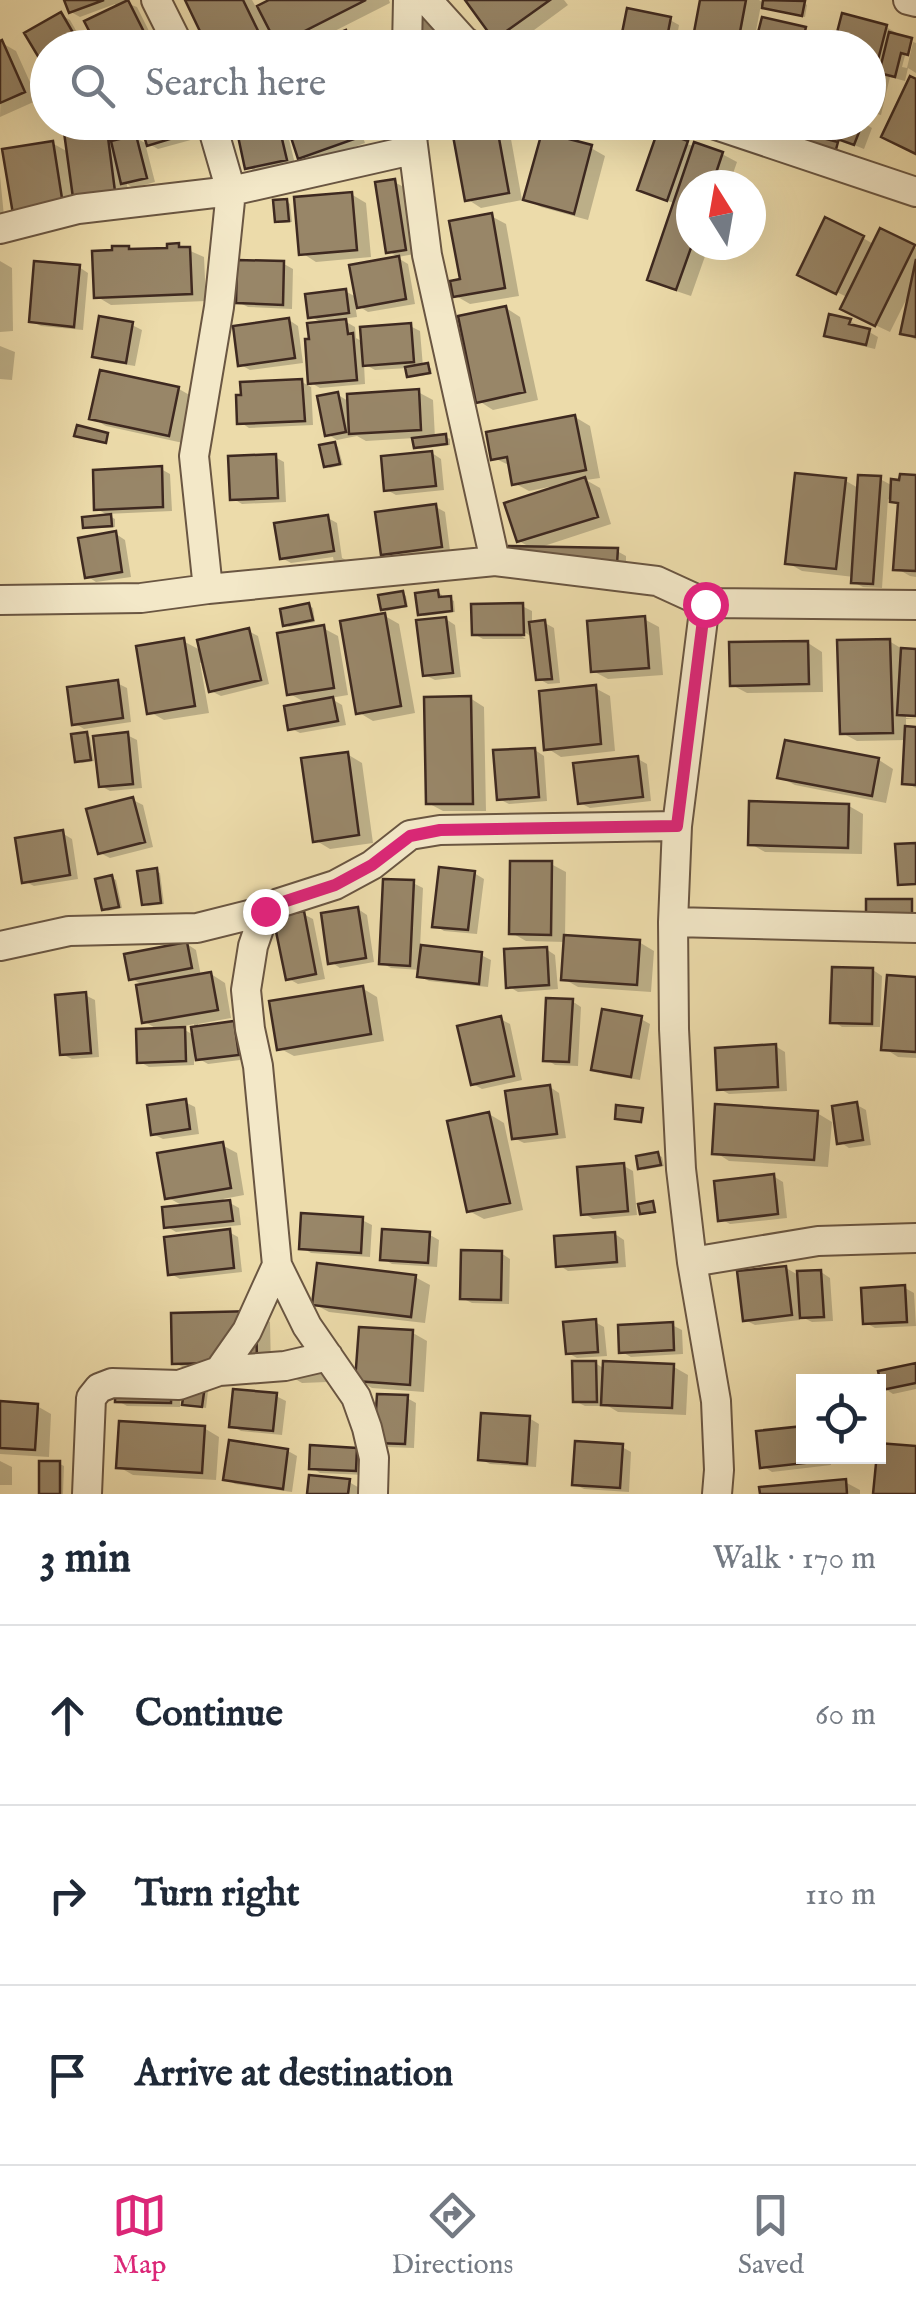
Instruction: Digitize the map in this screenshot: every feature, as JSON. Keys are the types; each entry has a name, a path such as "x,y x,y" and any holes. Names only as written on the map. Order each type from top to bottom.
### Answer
{"street":[{"path":"156,0 171,30"},
{"path":"408,0 408,30"},
{"path":"427,0 454,30"},
{"path":"908,0 916,2"},
{"path":"208,589 194,456 219,308 231,190 216,140"},
{"path":"0,229 78,210 231,190 398,140"},
{"path":"412,140 427,255 495,561"},
{"path":"761,140 916,192"},
{"path":"0,600 140,598 495,561 657,581 705,604 916,605"},
{"path":"705,604 677,826 674,1030 680,1169 716,1401 720,1470 717,1494"},
{"path":"0,946 69,931 197,928 265,911 335,885 382,858 410,836 440,830 677,826"},
{"path":"265,911 246,990 258,1066 278,1265 307,1326 356,1398 374,1458 374,1494"},
{"path":"673,922 916,928"},
{"path":"692,1262 818,1242 916,1238"},
{"path":"220,1371 247,1331 278,1265"},
{"path":"87,1494 91,1398 100,1388 112,1384 179,1384 220,1371 285,1366 328,1356"}],"building":[{"path":"64,0 104,0 69,13"},
{"path":"128,0 143,30 89,30 84,21"},
{"path":"185,0 243,0 258,30 199,30"},
{"path":"269,0 366,0 307,30 269,30 257,6"},
{"path":"465,0 550,0 508,30 487,30"},
{"path":"700,0 746,0 740,30 694,30"},
{"path":"763,0 805,1 802,16 762,8"},
{"path":"627,8 671,17 668,30 623,30"},
{"path":"61,12 72,30 30,30 30,43 24,33"},
{"path":"436,13 439,30 415,30 413,16"},
{"path":"842,13 887,25 886,30 838,30"},
{"path":"762,17 806,27 805,30 759,30"},
{"path":"889,32 912,38 908,55 901,53 895,77 886,75"},
{"path":"0,41 25,92 0,103"},
{"path":"910,76 916,79 916,154 886,139 886,126"},
{"path":"65,140 108,140 116,199 74,205"},
{"path":"137,140 147,178 121,184 111,141"},
{"path":"145,140 167,140 147,146"},
{"path":"239,140 282,140 287,160 245,169"},
{"path":"292,140 351,140 298,159"},
{"path":"454,140 499,140 509,193 465,201"},
{"path":"540,140 573,140 592,145 574,214 523,200"},
{"path":"654,140 685,140 688,141 667,201 637,190"},
{"path":"810,140 838,142 834,157 807,150"},
{"path":"53,141 64,211 14,220 2,149"},
{"path":"694,142 723,152 717,170 684,170"},
{"path":"395,179 406,250 386,253 375,182"},
{"path":"352,192 357,250 299,255 294,197"},
{"path":"676,195 676,260 687,260 676,290 647,280"},
{"path":"287,199 289,221 275,222 273,200"},
{"path":"492,213 505,288 453,297 450,281 460,279 449,221"},
{"path":"825,217 864,236 836,294 797,275"},
{"path":"880,228 915,245 875,326 840,309"},
{"path":"179,243 179,247 190,247 192,294 94,298 92,251 112,250 112,246 167,248 167,244"},
{"path":"399,256 406,299 357,308 349,265"},
{"path":"916,259 916,337 900,334"},
{"path":"237,260 284,261 283,305 236,303"},
{"path":"34,261 80,265 74,327 29,322"},
{"path":"346,289 349,313 308,318 305,294"},
{"path":"506,306 525,392 476,403 458,316"},
{"path":"829,314 870,329 866,345 824,336"},
{"path":"99,316 133,322 126,363 92,357"},
{"path":"289,318 295,358 238,366 233,326"},
{"path":"346,319 348,334 353,333 357,380 308,384 307,323"},
{"path":"411,323 414,362 363,366 360,327"},
{"path":"428,363 430,373 407,377 405,367"},
{"path":"100,370 179,387 169,436 89,419"},
{"path":"302,379 305,421 237,424 236,395 241,395 240,382"},
{"path":"419,389 421,430 349,434 347,394"},
{"path":"338,392 346,432 325,436 317,396"},
{"path":"575,415 586,470 512,485 507,457 491,460 486,432"},
{"path":"77,425 108,433 106,443 74,436"},
{"path":"446,434 447,444 414,448 412,438"},
{"path":"335,442 340,464 324,467 319,445"},
{"path":"432,451 436,486 384,491 381,456"},
{"path":"276,454 278,498 230,500 228,456"},
{"path":"162,466 163,507 94,510 93,470"},
{"path":"795,473 846,478 836,569 785,564"},
{"path":"900,474 916,475 916,571 893,570 898,503 890,502 891,479 899,480"},
{"path":"858,475 881,476 873,584 851,583"},
{"path":"585,477 598,517 517,542 504,503"},
{"path":"436,504 442,547 381,555 375,512"},
{"path":"111,514 112,526 83,528 82,517"},
{"path":"328,515 334,551 280,559 274,523"},
{"path":"116,531 122,572 85,578 78,538"},
{"path":"509,546 618,548 617,564 509,561"},
{"path":"438,590 439,597 451,596 452,611 418,615 415,593"},
{"path":"403,591 406,606 381,610 378,595"},
{"path":"309,603 313,620 283,626 280,609"},
{"path":"523,603 524,635 472,635 471,604"},
{"path":"385,613 401,706 356,714 340,621"},
{"path":"645,616 649,668 591,672 587,621"},
{"path":"446,617 453,673 423,676 416,620"},
{"path":"545,620 552,679 536,680 529,622"},
{"path":"324,625 334,688 287,695 277,633"},
{"path":"249,628 261,680 209,692 197,640"},
{"path":"184,638 195,706 147,714 136,646"},
{"path":"890,639 893,733 840,734 837,640"},
{"path":"808,641 809,684 730,686 729,642"},
{"path":"901,648 916,649 916,716 897,715"},
{"path":"118,680 123,718 72,725 67,687"},
{"path":"596,685 601,744 544,750 539,691"},
{"path":"471,696 473,804 426,804 424,697"},
{"path":"333,697 338,721 288,730 284,706"},
{"path":"905,726 916,727 916,785 902,784"},
{"path":"87,732 91,760 75,762 71,734"},
{"path":"128,732 133,784 99,787 93,736"},
{"path":"785,740 879,758 872,796 777,778"},
{"path":"535,748 539,797 497,800 493,750"},
{"path":"348,752 359,835 313,842 301,758"},
{"path":"638,756 643,797 578,804 573,763"},
{"path":"133,797 145,842 98,854 86,809"},
{"path":"749,801 849,804 848,848 748,845"},
{"path":"63,830 70,875 22,883 15,838"},
{"path":"916,843 916,884 898,885 895,844"},
{"path":"510,861 552,861 551,935 509,934"},
{"path":"439,867 475,871 468,930 432,927"},
{"path":"157,868 161,903 142,905 137,871"},
{"path":"112,875 119,907 102,910 95,879"},
{"path":"383,879 414,880 410,966 379,964"},
{"path":"866,899 912,899 912,918 866,918"},
{"path":"358,907 366,958 328,964 321,913"},
{"path":"304,911 316,974 286,980 273,917"},
{"path":"564,935 640,940 637,985 561,980"},
{"path":"187,942 192,968 129,980 124,954"},
{"path":"421,945 482,952 479,984 417,977"},
{"path":"547,947 549,985 506,988 504,949"},
{"path":"832,967 873,968 872,1024 830,1023"},
{"path":"211,972 218,1010 142,1023 136,985"},
{"path":"887,975 916,977 916,1052 881,1050"},
{"path":"363,986 371,1034 277,1050 269,1001"},
{"path":"86,992 91,1053 60,1055 55,995"},
{"path":"546,998 573,999 569,1062 543,1061"},
{"path":"602,1009 642,1016 631,1077 591,1070"},
{"path":"501,1016 514,1076 471,1085 457,1026"},
{"path":"234,1021 239,1055 196,1060 191,1027"},
{"path":"185,1027 186,1061 137,1063 136,1029"},
{"path":"776,1044 778,1087 717,1090 715,1048"},
{"path":"550,1085 557,1134 512,1139 505,1091"},
{"path":"186,1099 190,1129 151,1135 147,1105"},
{"path":"857,1102 863,1140 837,1144 832,1106"},
{"path":"715,1104 818,1111 814,1160 712,1154"},
{"path":"616,1105 643,1108 641,1122 615,1119"},
{"path":"489,1112 510,1203 467,1212 447,1121"},
{"path":"223,1142 231,1188 165,1199 157,1153"},
{"path":"658,1152 661,1165 638,1169 636,1156"},
{"path":"624,1163 628,1211 581,1215 577,1167"},
{"path":"774,1174 778,1214 718,1221 714,1181"},
{"path":"230,1200 233,1221 164,1228 162,1207"},
{"path":"653,1201 655,1212 640,1214 638,1204"},
{"path":"301,1213 363,1217 361,1253 299,1249"},
{"path":"230,1229 234,1268 168,1275 164,1237"},
{"path":"382,1229 430,1232 428,1263 380,1260"},
{"path":"615,1232 617,1262 556,1267 554,1236"},
{"path":"461,1250 502,1251 501,1300 460,1299"},
{"path":"317,1263 416,1275 411,1317 312,1305"},
{"path":"786,1266 792,1315 743,1321 737,1271"},
{"path":"821,1270 824,1317 800,1318 797,1271"},
{"path":"905,1285 907,1322 863,1324 861,1288"},
{"path":"256,1311 257,1362 172,1364 171,1313"},
{"path":"596,1319 598,1352 566,1354 563,1322"},
{"path":"673,1322 674,1350 619,1353 618,1325"},
{"path":"359,1327 413,1330 410,1385 355,1381"},
{"path":"572,1361 596,1361 597,1402 573,1402"},
{"path":"603,1361 674,1364 672,1408 601,1405"},
{"path":"916,1363 916,1383 886,1389 886,1374 878,1371"},
{"path":"116,1372 172,1374 171,1403 115,1402"},
{"path":"186,1376 206,1378 202,1407 182,1405"},
{"path":"233,1389 277,1393 273,1431 229,1427"},
{"path":"377,1394 408,1395 405,1444 374,1443"},
{"path":"0,1401 38,1404 35,1450 0,1448"},
{"path":"481,1413 530,1416 527,1464 478,1460"},
{"path":"119,1421 205,1426 202,1473 116,1468"},
{"path":"796,1427 796,1464 760,1468 756,1431"},
{"path":"229,1440 288,1449 283,1489 223,1480"},
{"path":"575,1441 623,1444 620,1488 572,1485"},
{"path":"886,1444 916,1446 916,1494 873,1494 876,1464 886,1464"},
{"path":"310,1445 357,1448 356,1471 309,1469"},
{"path":"39,1461 60,1461 60,1494 39,1494"},
{"path":"309,1475 350,1479 348,1494 307,1494"},
{"path":"846,1479 847,1494 760,1494 759,1487"}],"route":[{"path":"265,911 335,885 372,865 410,836 440,830 677,826 705,604"}]}
